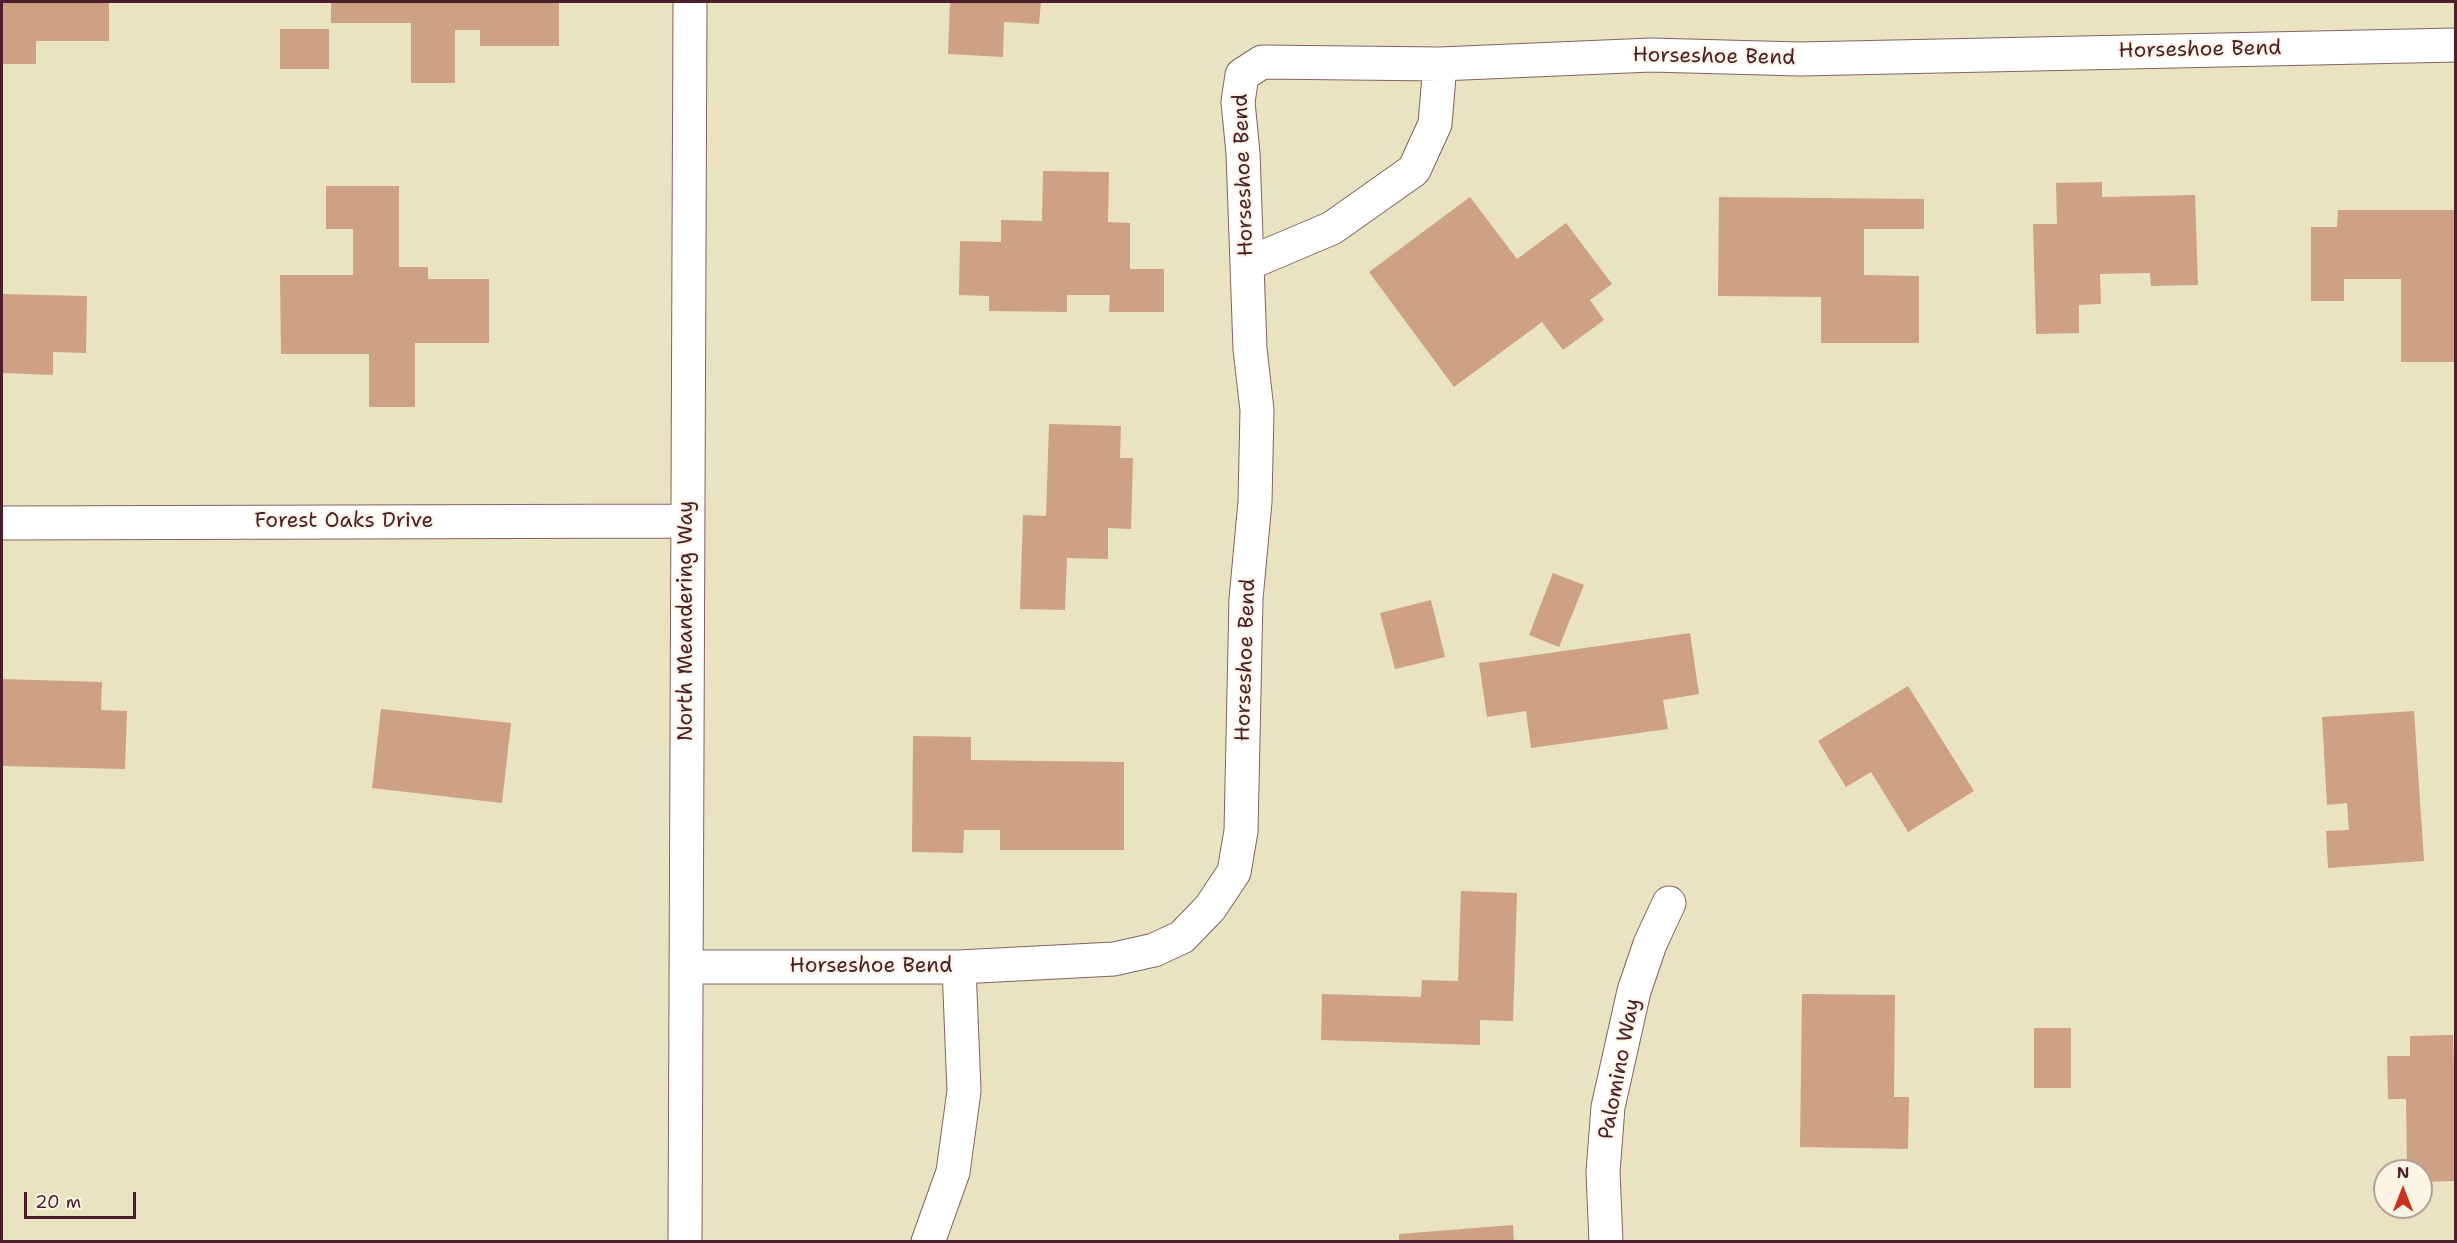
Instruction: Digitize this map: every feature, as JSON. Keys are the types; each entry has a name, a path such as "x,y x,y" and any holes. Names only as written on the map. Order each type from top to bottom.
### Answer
{"street":[{"name":"North Meandering Way","path":"685,1242 690,2"},
{"name":"Horseshoe Bend","path":"687,967 959,967 1114,959 1154,950 1182,937 1210,908 1234,872 1241,831 1246,599 1255,502 1257,410 1250,349 1243,153 1238,102 1242,75 1262,62 1440,64 1651,55 1800,59 2456,45"},
{"path":"1247,264 1332,228 1414,170 1435,124 1440,64"},
{"name":"Forest Oaks Drive","path":"2,523 687,521"},
{"name":"Palomino Way","path":"1606,1242 1603,1172 1608,1107 1634,991 1650,944 1669,903"},
{"path":"928,1242 953,1172 964,1091 959,967"}],"building":[{"path":"2,2 109,2 109,41 36,41 36,64 2,64"},
{"path":"331,2 559,2 559,46 480,46 480,30 455,30 455,83 411,83 411,23 331,23"},
{"path":"950,2 1041,2 1039,24 1004,22 1003,57 948,54"},
{"path":"280,29 329,29 329,69 280,69"},
{"path":"1043,171 1109,172 1108,222 1130,223 1130,269 1164,269 1164,312 1109,312 1110,295 1067,295 1067,312 989,311 989,296 959,295 960,241 1001,242 1001,220 1042,221"},
{"path":"2102,182 2102,197 2195,195 2198,285 2151,286 2150,273 2100,274 2101,304 2079,305 2079,333 2036,334 2033,224 2057,224 2056,183"},
{"path":"326,186 399,186 399,267 428,267 428,279 489,279 489,343 415,343 415,407 369,407 369,354 281,354 280,275 353,275 353,229 326,229"},
{"path":"1470,197 1517,259 1566,223 1612,284 1590,300 1604,320 1563,350 1542,322 1454,387 1369,272"},
{"path":"1719,197 1924,199 1924,229 1864,229 1864,275 1919,276 1919,343 1821,343 1821,297 1718,296"},
{"path":"2338,210 2456,210 2456,362 2401,362 2401,279 2344,279 2344,301 2311,301 2311,227 2337,227"},
{"path":"2,294 87,296 86,353 53,352 53,375 2,373"},
{"path":"1049,424 1121,426 1120,458 1133,458 1131,529 1108,528 1108,559 1067,558 1065,610 1020,609 1023,515 1046,516"},
{"path":"1553,573 1584,585 1559,647 1529,635"},
{"path":"1431,600 1445,657 1395,669 1380,613"},
{"path":"1690,633 1699,694 1663,700 1668,729 1531,748 1526,711 1487,717 1479,663"},
{"path":"2,679 102,682 101,710 127,711 125,769 2,766"},
{"path":"1908,686 1974,791 1908,832 1871,772 1846,787 1818,741"},
{"path":"381,709 511,723 502,803 372,788"},
{"path":"2414,711 2424,861 2328,868 2326,831 2349,830 2347,803 2327,805 2322,717"},
{"path":"913,736 971,737 971,760 1124,762 1124,850 1000,850 1000,830 964,830 963,853 912,852"},
{"path":"1461,891 1517,893 1513,1021 1480,1020 1480,1045 1321,1040 1322,994 1421,997 1422,980 1458,981"},
{"path":"1802,994 1895,995 1894,1097 1909,1097 1908,1149 1800,1147"},
{"path":"2034,1028 2071,1028 2071,1088 2034,1088"},
{"path":"2453,1035 2454,1067 2456,1067 2456,1181 2433,1182 2433,1159 2407,1159 2406,1099 2388,1099 2387,1056 2410,1056 2410,1036"},
{"path":"1513,1225 1514,1242 1399,1242 1399,1234"}]}
